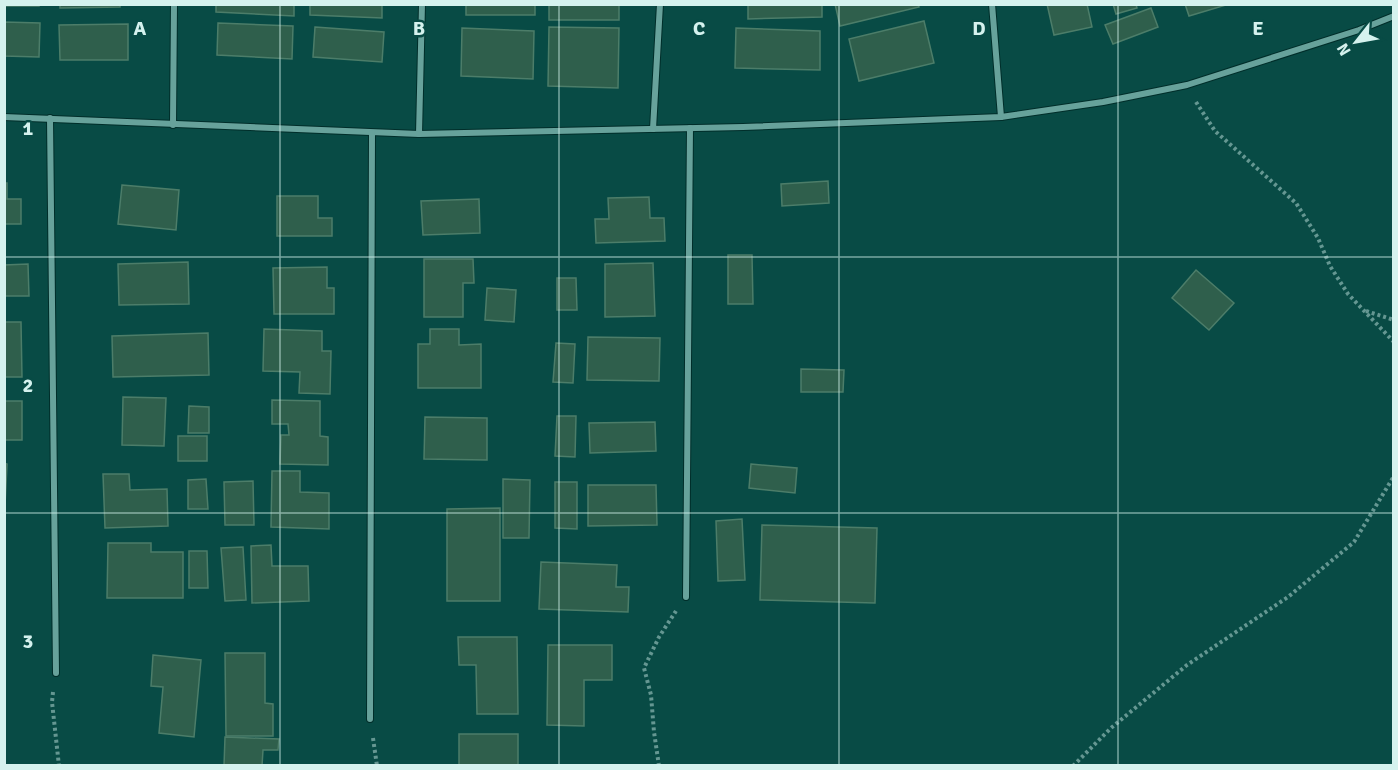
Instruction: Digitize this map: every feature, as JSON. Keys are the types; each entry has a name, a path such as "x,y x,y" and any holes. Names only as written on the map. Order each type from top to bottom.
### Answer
{"street":[{"path":"173,125 174,4"},
{"path":"419,134 422,4"},
{"path":"653,129 660,4"},
{"path":"992,4 1001,117"},
{"path":"4,117 419,134 690,128 1001,117 1103,102 1187,85 1348,34 1394,16"},
{"path":"50,118 56,673"},
{"path":"686,597 690,128"},
{"path":"370,719 372,133"}],"path":[{"path":"1187,85 1215,131 1296,203 1348,294 1394,342"},
{"path":"1363,310 1394,320"},
{"path":"1073,765 1111,728 1186,666 1288,597 1354,543 1394,476"},
{"path":"659,765 651,695 644,668 658,637 686,597"},
{"path":"56,673 52,702 59,765"},
{"path":"370,719 377,765"}],"building":[{"path":"4,4 39,4 39,6 4,6"},
{"path":"60,4 120,4 120,7 60,8"},
{"path":"216,4 294,4 294,16 216,12"},
{"path":"310,4 382,4 382,18 310,15"},
{"path":"466,4 535,4 535,15 466,15"},
{"path":"549,4 619,4 619,20 549,20"},
{"path":"748,4 822,4 822,17 748,19"},
{"path":"835,4 918,4 919,7 840,26"},
{"path":"1047,4 1087,4 1092,27 1054,35"},
{"path":"1113,4 1136,4 1137,8 1116,14"},
{"path":"1185,4 1226,4 1226,5 1189,16"},
{"path":"1151,8 1158,27 1113,44 1105,25"},
{"path":"924,21 934,63 859,81 849,39"},
{"path":"4,22 40,23 39,57 4,56"},
{"path":"218,23 293,26 292,59 217,55"},
{"path":"128,24 128,60 60,60 59,25"},
{"path":"315,27 384,32 382,62 313,57"},
{"path":"549,27 619,28 618,88 548,86"},
{"path":"462,28 534,31 533,79 461,76"},
{"path":"736,28 820,31 820,70 735,68"},
{"path":"828,181 829,203 782,206 781,184"},
{"path":"4,183 7,183 7,199 21,199 21,224 4,224"},
{"path":"122,185 179,190 176,230 118,224"},
{"path":"277,196 318,196 318,218 332,218 332,236 277,236"},
{"path":"649,197 650,218 664,218 665,241 596,243 595,219 609,219 608,198"},
{"path":"479,199 480,233 423,235 421,201"},
{"path":"728,255 752,255 753,304 728,304"},
{"path":"424,259 473,259 474,283 463,283 463,317 424,317"},
{"path":"188,262 189,304 119,305 118,264"},
{"path":"653,263 655,316 605,317 605,264"},
{"path":"28,264 29,296 4,296 4,265"},
{"path":"327,267 327,288 334,288 334,314 274,314 273,268"},
{"path":"1196,270 1234,303 1209,330 1172,298"},
{"path":"557,278 576,278 577,310 557,310"},
{"path":"487,288 516,290 514,322 485,320"},
{"path":"4,322 21,322 22,377 4,377"},
{"path":"264,329 322,331 322,351 331,351 330,394 299,393 300,372 263,371"},
{"path":"430,329 459,329 459,345 481,344 481,388 418,388 418,344 430,344"},
{"path":"208,333 209,375 113,377 112,336"},
{"path":"588,337 660,338 659,381 587,380"},
{"path":"556,343 575,344 573,383 553,382"},
{"path":"801,369 844,370 843,392 801,392"},
{"path":"123,397 166,398 164,446 122,445"},
{"path":"272,400 320,401 320,436 328,437 328,465 280,464 281,435 289,435 288,424 272,424"},
{"path":"4,401 22,401 22,440 4,440"},
{"path":"189,406 209,407 209,433 188,433"},
{"path":"557,416 576,416 575,457 555,456"},
{"path":"425,417 487,418 487,460 424,459"},
{"path":"655,422 656,451 590,453 589,423"},
{"path":"178,436 207,436 207,461 178,461"},
{"path":"4,463 7,464 4,526"},
{"path":"751,464 797,468 795,493 749,488"},
{"path":"272,471 300,471 300,492 329,493 329,529 271,527"},
{"path":"103,474 129,474 130,490 167,489 168,526 105,528"},
{"path":"206,479 208,509 188,509 188,480"},
{"path":"503,479 530,480 529,538 503,538"},
{"path":"253,481 254,525 225,525 224,482"},
{"path":"555,482 577,482 577,529 555,528"},
{"path":"588,485 656,485 657,525 588,526"},
{"path":"500,508 500,601 447,601 447,509"},
{"path":"742,519 745,580 718,581 716,521"},
{"path":"762,525 877,528 875,603 760,600"},
{"path":"108,543 151,543 151,552 183,552 183,598 107,598"},
{"path":"271,545 272,566 308,566 309,601 252,603 251,546"},
{"path":"243,547 246,600 225,601 221,548"},
{"path":"189,551 207,551 208,588 189,588"},
{"path":"541,562 617,565 616,587 629,587 628,612 539,609"},
{"path":"458,637 517,637 518,714 477,714 476,665 459,665"},
{"path":"548,645 612,645 612,680 584,680 584,726 547,725"},
{"path":"225,653 265,653 265,703 273,704 273,736 226,736"},
{"path":"153,655 201,660 194,737 159,733 163,687 151,686"},
{"path":"459,734 518,734 518,766 459,766"},
{"path":"225,737 279,739 278,750 263,750 262,766 224,766"}]}
